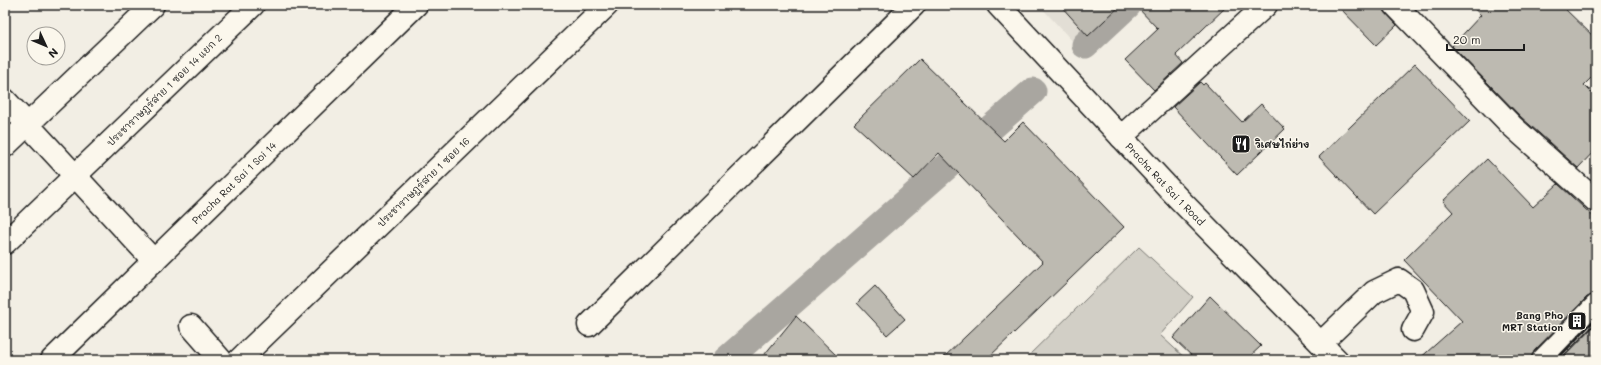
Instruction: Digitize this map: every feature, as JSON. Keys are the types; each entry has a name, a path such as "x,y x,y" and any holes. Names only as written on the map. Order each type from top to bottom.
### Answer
{"street":[{"name":"ประชาราษฎร์สาย 1 ซอย 14 แยก 2","path":"5,243 253,5"},
{"name":"Pracha Rat Sai 1 Soi 14","path":"52,360 416,5"},
{"name":"ประชาราษฎร์สาย 1 ซอย 16","path":"239,360 607,5"},
{"path":"589,325 914,5"},
{"name":"Pracha Rat Sai 1 Road","path":"998,5 1121,137 1337,360"},
{"path":"1121,137 1266,5"},
{"path":"1394,5 1512,126 1596,201"},
{"path":"5,146 144,8"},
{"path":"5,100 154,261"},
{"path":"1321,343 1374,292 1399,280 1413,290 1423,312 1414,330"},
{"path":"1542,360 1596,306"},
{"path":"192,326 221,360"}],"shaded area":[{"path":"1039,5 1120,5 1076,45"},
{"path":"1139,247 1193,297 1160,335 1187,360 1024,360"}],"building":[{"path":"1060,5 1121,5 1088,36"},
{"path":"1135,5 1228,5 1176,55 1183,63 1154,90 1125,60 1158,29"},
{"path":"1337,5 1383,5 1386,13 1397,25 1376,45"},
{"path":"1470,5 1561,5 1596,39 1596,73 1584,85 1596,97 1596,149 1578,168 1521,117 1452,46 1481,15"},
{"path":"920,59 1004,141 1023,122 1124,227 986,360 941,360 1043,262 939,153 914,179 854,124"},
{"path":"1415,64 1470,121 1373,214 1319,157"},
{"path":"1200,82 1203,85 1205,83 1242,122 1261,104 1285,129 1237,175 1173,107"},
{"path":"1487,159 1533,207 1558,184 1596,219 1596,294 1587,297 1534,351 1531,360 1418,360 1462,321 1404,260 1453,212 1443,201"},
{"path":"875,286 905,319 887,335 857,303"},
{"path":"1210,296 1261,346 1246,360 1196,360 1173,338"},
{"path":"796,316 841,360 760,360"},
{"path":"1596,324 1596,360 1561,360"}],"waterway":[{"path":"1085,45 1128,5"},
{"path":"726,360 1033,91"}],"railway":[{"path":"1556,360 1596,318"}],"place":[{"name":"วิเศษไก่ย่าง","path":"1241,144"},
{"name":"Bang Pho MRT Station","path":"1577,321"}]}
